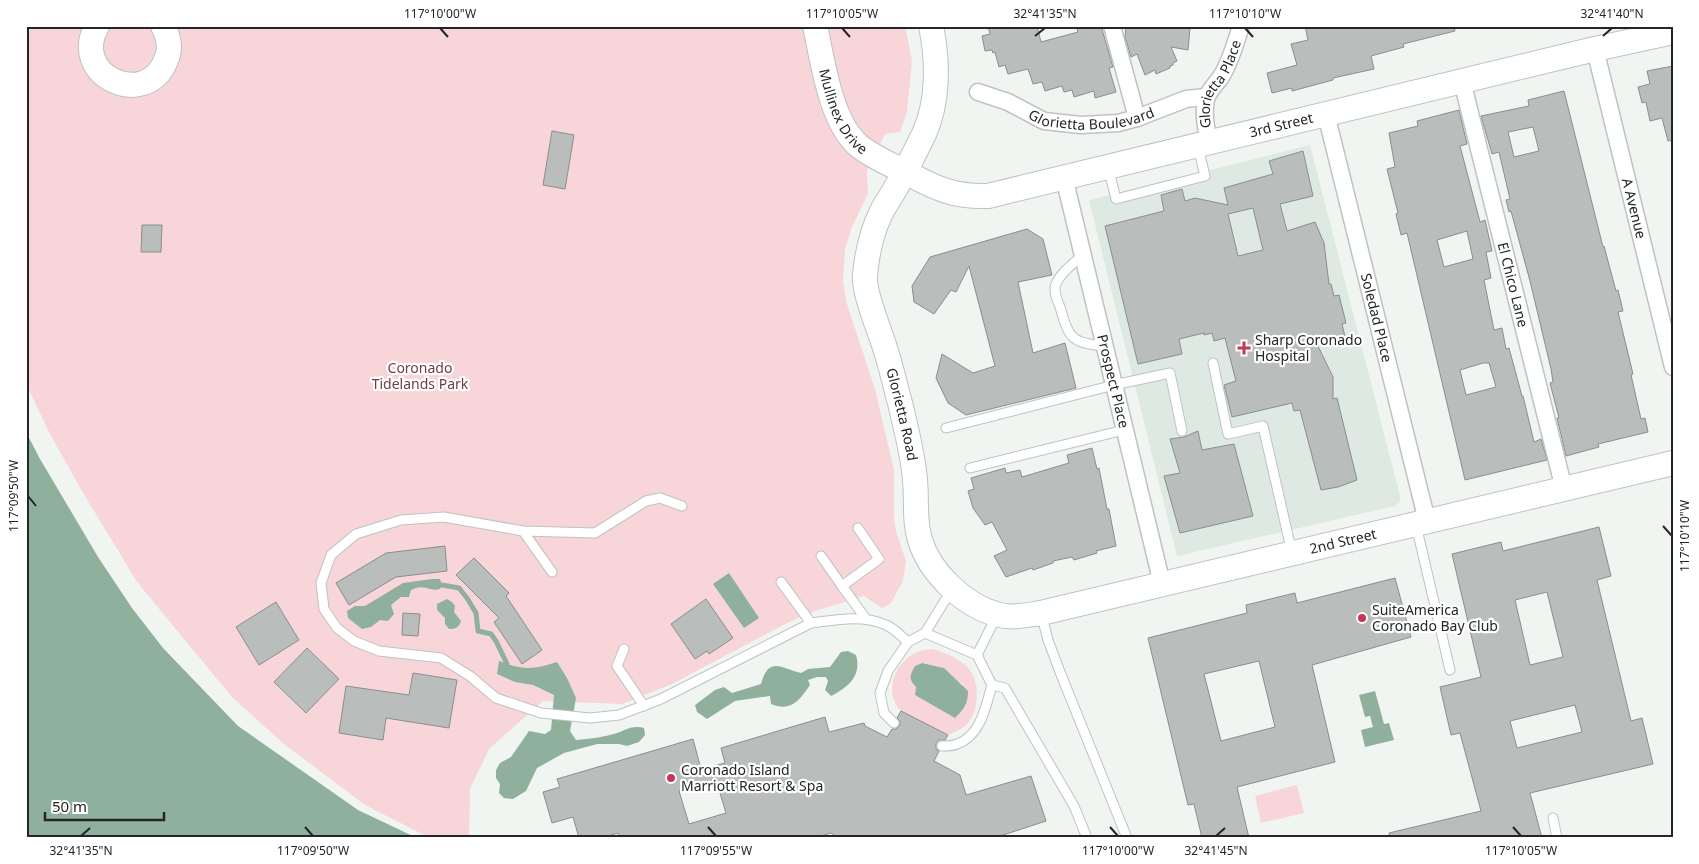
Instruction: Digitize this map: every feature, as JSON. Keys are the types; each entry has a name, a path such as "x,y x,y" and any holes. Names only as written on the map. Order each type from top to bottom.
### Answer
{"main road":[{"path":"98,26 94,32 91,44 92,56 97,66 105,77 117,83 130,86 143,83 155,77 164,66 168,54 169,41 163,26"},
{"name":"Mullinex Drive","path":"815,26 831,94 838,116 847,132 859,145 879,159 905,172"},
{"path":"905,172 925,133 933,103 936,74 935,46 931,26"},
{"name":"3rd Street","path":"905,172 950,193 969,197 988,196 1669,32"},
{"name":"Glorietta Road","path":"905,172 881,213 869,247 865,278 911,445 915,481 916,521 920,542 935,570 954,590 972,603 1006,616"},
{"name":"2nd Street","path":"1006,616 1041,612 1673,463"}],"street":[{"path":"1112,26 1136,118"},
{"name":"Glorietta Place","path":"1204,144 1206,97 1230,60 1241,26"},
{"name":"A Avenue","path":"1595,49 1673,368"},
{"name":"El Chico Lane","path":"1462,81 1564,489"},
{"name":"Glorietta Boulevard","path":"978,92 1008,102 1044,121 1081,124 1118,123 1186,100 1206,97"},
{"name":"Soledad Place","path":"1326,114 1422,523"},
{"name":"Prospect Place","path":"1064,177 1162,584"}],"lane":[{"path":"1108,166 1116,199 1205,176 1204,144"},
{"path":"1083,255 1063,273 1056,282 1054,290 1066,330 1076,340 1104,346"},
{"path":"1213,363 1228,434 1263,426 1292,553"},
{"path":"946,428 1114,385 1170,373 1182,431"},
{"path":"970,468 1124,430"},
{"path":"682,506 660,498 646,501 596,534 523,531 444,517 401,520 356,534 331,554 321,583 324,609 337,628 354,642 379,651 440,658 470,676 496,698 541,713 590,718 619,715 661,699 811,623 838,619 866,619 887,625 908,642"},
{"path":"1422,523 1450,670"},
{"path":"842,586 879,558 858,528"},
{"path":"523,531 552,572"},
{"path":"821,556 866,619"},
{"path":"781,582 811,623"},
{"path":"894,723 884,713 880,693 888,671 908,642 925,633 944,602 954,590"},
{"path":"1041,612 1048,640 1060,672 1126,838"},
{"path":"977,655 1006,616"},
{"path":"925,633 977,655 992,685 980,722 971,735 958,744 942,746"},
{"path":"624,650 617,666 644,706"},
{"path":"992,685 1005,688 1074,806 1087,838"},
{"path":"1553,818 1557,838"}],"shaded area":[{"name":"Sharp Coronado Hospital","path":"1310,145 1400,502 1395,506 1177,556 1089,200"},
{"path":"26,432 98,557 132,608 163,648 238,726 358,810 417,838 26,838"},
{"path":"729,573 759,618 744,628 713,584"},
{"path":"440,579 442,585 440,589 420,587 411,590 409,597 401,597 391,605 394,614 388,621 380,620 371,627 362,629 348,618 347,611 355,606 365,606 403,583"},
{"path":"447,599 455,606 454,612 461,621 458,627 455,628 449,629 445,624 445,618 437,610 437,604"},
{"path":"848,651 856,655 857,669 855,675 848,685 831,696 825,690 828,681 826,677 817,677 808,680 810,685 806,691 794,704 789,706 784,707 771,704 770,696 735,701 707,719 697,712 695,705 715,690 724,687 732,693 761,684 768,669 777,666 801,673 808,669 830,667 841,652"},
{"path":"499,661 528,668 557,662 576,698 570,731 576,740 607,736 636,727 644,728 645,735 639,742 627,746 597,744 564,753 537,768 526,791 513,799 504,798 499,793 500,784 496,778 496,770 500,763 511,757 529,731 545,734 551,730 554,695 533,685 515,682 497,674"},
{"path":"922,663 944,668 968,691 965,706 955,718 915,695 916,687 912,682 911,674 915,666"},
{"path":"1375,691 1384,724 1389,723 1394,740 1365,747 1361,730 1373,727 1370,716 1365,717 1359,695"}],"green space":[{"name":"Coronado Tidelands Park","path":"26,26 905,26 912,60 907,112 900,132 885,134 867,171 868,194 851,229 845,250 843,280 846,301 875,389 894,470 894,519 906,561 903,581 891,603 882,608 864,596 815,611 789,622 672,684 622,704 543,701 489,749 470,789 469,838 430,838 365,805 284,744 232,697 137,582 50,434 26,384"},
{"path":"932,649 964,664 969,669 976,684 977,701 972,717 964,727 948,735 903,713 895,703 893,696 893,681 899,667 913,654","holes":["923,663 944,668 954,679 964,685 915,696"]},
{"path":"1297,785 1304,813 1261,823 1255,796"}],"building":[{"path":"988,26 1037,26 1041,42 1078,32 1076,26 1101,26 1113,67 1109,68 1116,92 1095,98 1094,91 1074,97 1072,90 1064,92 1062,86 1045,91 1042,82 1033,84 1028,69 1008,74 1005,65 999,67 995,52 993,53 992,50 985,51 982,36 990,34"},
{"path":"1126,26 1190,28 1188,50 1171,47 1177,61 1170,68 1156,74 1155,70 1145,75 1137,54 1131,57 1125,37"},
{"path":"1305,26 1454,26 1455,31 1403,44 1404,47 1371,56 1374,69 1333,78 1333,80 1292,91 1292,88 1272,93 1267,73 1297,65 1291,44 1308,40"},
{"path":"1673,66 1673,140 1668,141 1662,118 1650,121 1646,102 1642,103 1638,87 1650,84 1647,71"},
{"path":"1564,91 1603,247 1616,291 1618,290 1623,311 1618,312 1633,374 1631,375 1641,419 1645,418 1648,432 1598,444 1599,447 1566,456 1550,383 1553,382 1551,369 1530,281 1511,211 1509,212 1506,200 1510,199 1499,152 1492,154 1481,116 1529,106 1528,100","holes":["1533,127 1539,151 1514,157 1508,132"]},
{"path":"1459,110 1467,144 1460,146 1480,222 1485,220 1492,251 1486,252 1491,278 1484,280 1494,330 1502,328 1506,349 1509,348 1523,396 1534,442 1541,439 1547,460 1465,480 1407,233 1401,235 1396,214 1398,213 1387,169 1395,167 1389,133 1418,126 1417,121","holes":["1467,231 1473,259 1444,267 1437,240","1489,363 1496,387 1466,395 1460,370"]},
{"path":"552,131 574,135 565,189 543,185"},
{"path":"1303,151 1313,196 1280,204 1287,231 1315,222 1324,243 1329,284 1331,284 1334,296 1339,295 1346,323 1342,324 1345,337 1317,344 1333,377 1333,399 1337,398 1357,480 1338,487 1321,490 1300,410 1294,411 1292,403 1232,417 1224,385 1236,381 1225,338 1214,341 1212,333 1204,335 1204,333 1179,339 1182,354 1138,364 1105,226 1164,211 1161,195 1182,189 1185,201 1195,198 1228,205 1224,188 1273,174 1269,161","holes":["1253,208 1263,250 1238,256 1228,214"]},
{"path":"142,225 162,225 161,252 141,252"},
{"path":"1027,229 1043,239 1052,275 1018,282 1033,353 1065,343 1076,388 966,415 948,403 936,378 942,354 973,373 995,366 969,266 956,292 951,290 934,314 914,302 912,286 930,257"},
{"path":"1198,431 1202,450 1234,444 1253,516 1180,533 1164,476 1180,473 1170,439 1184,437"},
{"path":"1092,448 1097,469 1099,468 1116,546 1096,551 1097,553 1074,560 1072,557 1053,561 1053,563 1033,570 1032,568 1006,577 994,556 1007,550 992,522 985,525 973,508 968,491 974,489 971,478 1005,468 1006,473 1020,470 1022,477 1069,463 1067,455"},
{"path":"1599,527 1611,576 1597,580 1631,721 1642,718 1653,764 1530,793 1542,838 1390,838 1389,833 1481,811 1460,733 1451,735 1440,687 1481,677 1452,554 1501,542 1503,551","holes":["1547,592 1563,657 1530,665 1515,600","1575,705 1582,732 1517,748 1510,721"]},
{"path":"445,546 447,571 396,577 349,605 336,583 386,553"},
{"path":"474,558 509,593 506,596 542,650 522,664 494,622 499,618 456,575"},
{"path":"1395,578 1411,637 1312,665 1335,762 1237,787 1249,838 1202,838 1194,804 1188,805 1148,638 1247,613 1246,605 1295,593 1297,603","holes":["1259,661 1275,727 1221,741 1204,674"]},
{"path":"706,599 733,638 709,654 707,651 695,659 671,624"},
{"path":"276,602 299,640 259,665 236,627"},
{"path":"403,613 420,614 418,636 402,635"},
{"path":"307,648 339,679 306,713 274,682"},
{"path":"413,673 457,680 449,728 386,718 383,740 339,733 346,686 409,695"},
{"name":"Coronado Island Marriott Resort & Spa","path":"901,711 948,735 945,740 939,740 936,743 936,749 939,751 934,761 960,775 966,795 1031,776 1046,821 994,838 838,838 831,833 815,838 620,838 618,833 601,838 579,838 573,817 552,823 543,792 560,787 557,779 693,739 701,769 725,763 721,748 825,717 829,732 864,723 865,726 887,737 892,729 896,729 900,725 900,721 897,718","holes":["716,780 726,813 689,824 679,791"]}],"waterway":[{"path":"442,585 459,588 476,613 478,631 491,634 507,664"}],"place":[{"name":"Sharp Coronado Hospital","path":"1244,348"},
{"name":"SuiteAmerica Coronado Bay Club","path":"1362,618"},
{"name":"Coronado Island Marriott Resort & Spa","path":"671,778"}]}
